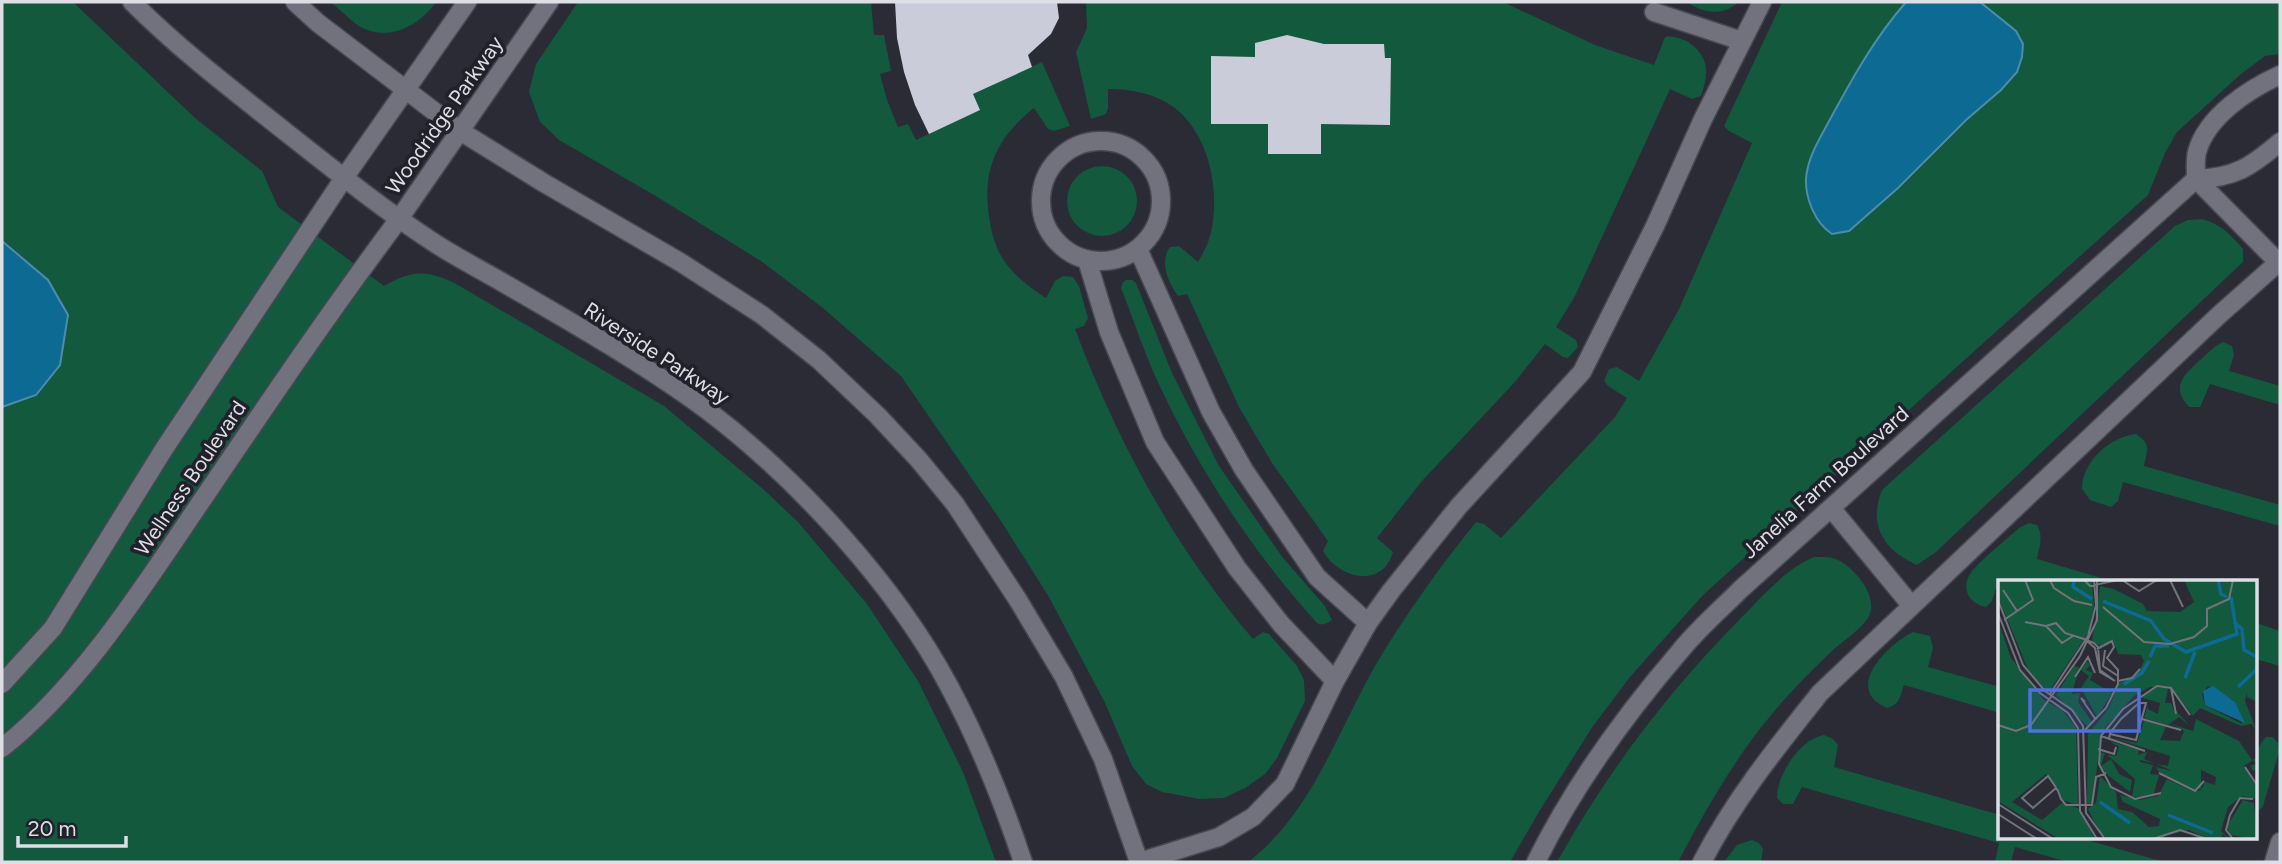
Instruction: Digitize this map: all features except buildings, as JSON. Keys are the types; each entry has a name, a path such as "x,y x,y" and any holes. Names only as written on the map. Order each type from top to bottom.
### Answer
{"street":[{"name":"Riverside Parkway","path":"132,2 194,60 399,219 432,242 618,352 706,410 780,472 850,546 919,635 949,686 1002,801 1023,862"},
{"path":"295,2 318,23 460,131 680,262 762,315 819,360 878,416 955,504 1018,600 1064,677 1103,759 1139,862 1219,837 1253,817 1284,784 1335,681 1368,623 1410,565 1459,506 1582,372 1762,2"},
{"path":"344,178 467,2"},
{"name":"Woodridge Parkway","path":"399,219 549,2"},
{"path":"1654,12 1742,41"},
{"path":"1702,862 1728,816 1781,740 1820,692 2279,262 2196,179 2197,153 2209,127 2241,98 2280,75"},
{"path":"1094,141 1121,144 1140,154 1153,170 1162,194 1160,219 1138,249 1124,257 1103,261 1087,260 1071,253 1056,241 1045,224 1041,201 1044,181 1057,160 1074,148 1094,141"},
{"path":"2196,179 2240,172 2280,142"},
{"name":"Wellness Boulevard","path":"2,684 53,628 164,449 344,178"},
{"name":"Janelia Farm Boulevard","path":"1536,862 1552,831 1611,738 1682,648 1741,589 2196,179"},
{"name":"Wellness Boulevard","path":"2,748 22,732 65,686 128,610 345,292 399,219"},
{"path":"1138,249 1211,412 1244,470 1317,577 1368,623"},
{"path":"1087,260 1109,332 1155,442 1237,568 1281,624 1335,681"},
{"path":"1831,508 1911,605"},
{"path":"2274,862 2280,842"}],"green space":[{"path":"2,2 73,2 195,118 262,171 278,207 384,286 413,274 438,276 458,285 664,406 763,489 798,522 867,604 918,681 963,772 996,862 2,862"},
{"path":"331,2 436,2 411,25 400,30 378,33 356,24"},
{"path":"578,2 871,2 874,35 884,35 891,71 880,74 887,100 898,127 908,124 916,140 979,110 973,94 1042,62 1070,126 1054,131 1048,129 1034,108 1009,132 994,158 990,173 988,204 994,238 1009,267 1046,298 1055,281 1063,276 1073,277 1079,286 1088,318 1084,326 1075,329 1110,413 1150,492 1198,568 1253,639 1263,632 1269,634 1297,666 1304,680 1305,701 1277,758 1265,774 1224,798 1200,799 1162,792 1146,784 1132,766 1105,703 1049,597 1001,521 901,376 823,308 761,261 559,140 540,122 529,92 536,64"},
{"path":"1086,2 1503,2 1595,45 1654,65 1665,37 1685,40 1701,55 1706,71 1701,96 1692,99 1670,89 1575,296 1556,327 1576,340 1578,347 1568,358 1545,344 1514,383 1422,481 1377,538 1393,552 1380,572 1370,576 1349,573 1339,568 1323,551 1328,541 1272,463 1239,407 1187,294 1178,296 1171,285 1165,265 1170,247 1179,246 1198,262 1209,240 1214,199 1210,165 1197,133 1187,120 1168,103 1152,96 1135,91 1108,89 1106,114 1091,119 1076,52 1087,28"},
{"path":"1687,2 1739,2 1727,10 1713,12"},
{"path":"1782,2 2280,2 2280,54 2265,56 2241,74 2177,132 2165,153 2148,195 1703,595 1630,677 1593,726 1510,862 1248,862 1270,843 1306,797 1386,647 1423,592 1476,522 1484,524 1501,538 1615,417 1627,398 1604,381 1609,369 1617,367 1639,381 1679,309 1752,143 1724,126"},
{"path":"1109,166 1122,172 1131,181 1135,187 1135,215 1127,226 1116,234 1095,236 1077,226 1069,215 1067,194 1077,176 1088,168"},
{"path":"2202,219 2220,227 2234,238 2243,249 2243,262 1936,552 1917,565 1895,552 1887,544 1878,525 1878,503 1882,490 2175,226 2188,220"},
{"path":"1126,280 1136,283 1172,373 1219,466 1283,558 1325,606 1332,620 1328,623 1317,623 1270,566 1227,506 1189,444 1151,367 1121,288"},
{"path":"2223,342 2232,346 2234,355 2229,371 2280,386 2280,405 2210,384 2200,407 2189,407 2180,393 2181,381 2194,365"},
{"path":"2136,434 2146,444 2144,466 2280,505 2280,526 2123,482 2118,501 2111,507 2090,500 2082,489 2083,479 2092,460 2107,445"},
{"path":"2029,523 2037,525 2040,542 2037,559 2108,580 1998,580 1992,601 1986,607 1981,606 1969,596 1967,580 1985,558 2019,528"},
{"path":"1814,557 1837,559 1859,578 1871,602 1868,618 1804,679 1762,726 1723,782 1678,862 1557,862 1618,765 1688,675 1774,584"},
{"path":"2258,624 2280,631 2280,666 2258,660"},
{"path":"1913,632 1930,636 1933,648 1928,667 1998,686 1998,712 1904,685 1899,699 1891,707 1887,708 1874,700 1869,690 1869,679 1874,667 1892,646"},
{"path":"1824,735 1838,745 1834,767 1998,814 1998,840 2087,840 2164,862 2068,862 2015,847 2011,862 1995,862 1999,843 1802,787 1793,804 1783,804 1777,798 1781,779 1799,750"},
{"path":"2266,737 2273,737 2278,743 2279,752 2263,806 2258,812 2258,752"},
{"path":"1752,840 1759,843 1763,849 1761,862 1724,862 1737,845"}],"water":[{"path":"1906,2 1980,2 2016,31 2023,44 2022,57 2017,72 2001,90 1966,120 1898,188 1849,231 1832,234 1816,217 1809,202 1806,178 1809,163 1814,149 1864,60"},
{"path":"2,241 48,280 68,315 60,365 36,395 2,407"}]}
